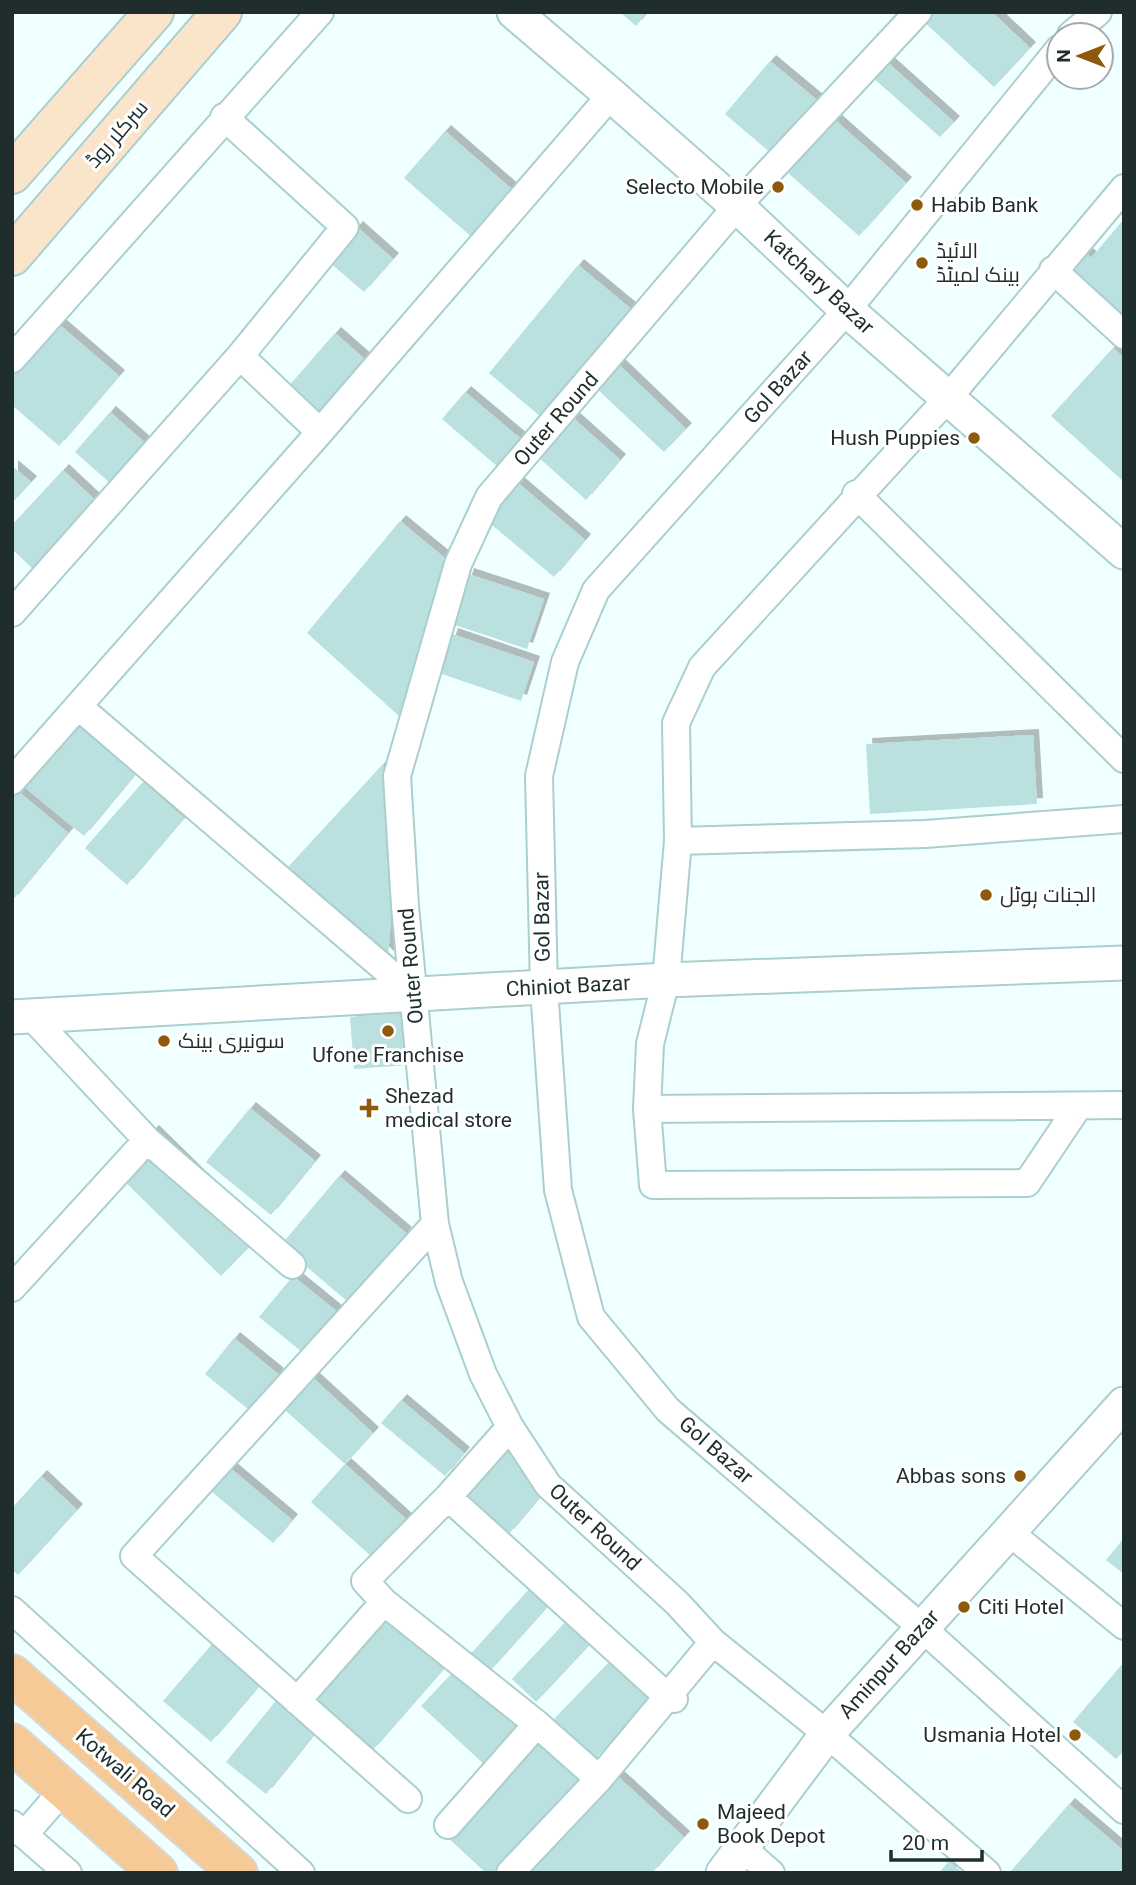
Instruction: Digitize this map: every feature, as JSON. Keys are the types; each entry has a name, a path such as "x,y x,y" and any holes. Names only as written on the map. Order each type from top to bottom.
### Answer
{"main road":[{"path":"12,174 154,12"},
{"name":"سرکلر روڈ","path":"12,256 222,12"},
{"name":"Kotwali Road","path":"12,1674 238,1873"},
{"path":"12,1743 158,1873"}],"street":[{"path":"12,359 320,12"},
{"name":"Katchary Bazar","path":"514,12 737,206 847,310 1124,552"},
{"name":"Outer Round","path":"918,12 737,206 489,497 458,564 397,776 413,993 435,1224 449,1282 483,1374 510,1427 548,1485 677,1603 713,1642 827,1734 987,1873"},
{"name":"Gol Bazar","path":"1045,66 847,310 596,590 565,662 538,776 544,988 558,1190 590,1317 668,1410 921,1627 1124,1810"},
{"path":"12,781 320,432 611,95"},
{"path":"12,614 240,356 345,227 224,117"},
{"path":"1078,1107 1027,1183 653,1185 647,1109 650,1044 666,980 678,841 677,723 702,667 856,495 948,398 1124,188"},
{"path":"1053,270 1124,335"},
{"path":"240,356 320,432"},
{"path":"856,495 1124,759"},
{"path":"79,707 413,993"},
{"path":"678,841 925,834 1124,819"},
{"name":"Chiniot Bazar","path":"22,1017 666,980 1124,962"},
{"path":"22,1017 147,1140 292,1265"},
{"path":"647,1109 1124,1105"},
{"path":"12,1287 147,1140"},
{"path":"408,1799 134,1556 435,1224"},
{"name":"Aminpur Bazar","path":"733,1860 827,1734 1124,1404"},
{"path":"510,1427 448,1497 365,1581 384,1602 537,1724 599,1779"},
{"path":"448,1497 671,1698"},
{"path":"1009,1532 1124,1626"},
{"path":"297,1701 384,1602"},
{"path":"12,1610 301,1873"},
{"path":"510,1873 671,1698 713,1642"},
{"path":"447,1825 537,1724"},
{"path":"64,1789 18,1830 68,1873"},
{"path":"733,1860 771,1873"}],"building":[{"path":"620,12 647,12 636,26"},
{"path":"925,12 992,12 1030,48 994,87 920,18"},
{"path":"885,60 954,122 940,137 871,76"},
{"path":"770,61 817,100 772,154 725,114"},
{"path":"834,119 906,183 859,236 787,172"},
{"path":"445,131 515,192 474,239 404,178"},
{"path":"1124,219 1124,320 1070,273 1087,254 1091,258"},
{"path":"357,227 393,259 364,292 328,261"},
{"path":"578,265 636,313 547,422 489,373"},
{"path":"54,320 119,376 59,446 12,405 12,367"},
{"path":"335,333 368,362 320,417 287,388"},
{"path":"1113,348 1124,358 1124,482 1051,416"},
{"path":"616,362 686,429 664,452 594,386"},
{"path":"465,392 521,439 498,467 442,419"},
{"path":"110,412 146,444 111,484 75,452"},
{"path":"571,416 620,460 586,500 536,455"},
{"path":"12,466 31,482 12,503"},
{"path":"63,470 96,501 33,569 12,549 12,525"},
{"path":"517,482 585,540 554,577 486,520"},
{"path":"400,521 446,559 399,716 307,633"},
{"path":"468,574 544,599 527,649 452,624"},
{"path":"452,634 534,662 521,701 439,673"},
{"path":"79,715 141,767 84,836 22,785"},
{"path":"1033,735 1037,804 870,814 866,744"},
{"path":"383,764 392,906 388,957 288,867"},
{"path":"143,782 184,818 127,885 85,848"},
{"path":"12,786 68,833 12,901"},
{"path":"404,1013 408,1065 354,1069 350,1017"},
{"path":"250,1108 315,1161 271,1215 206,1162"},
{"path":"153,1131 260,1236 221,1276 114,1171"},
{"path":"339,1176 406,1233 348,1302 281,1245"},
{"path":"293,1276 336,1311 302,1352 259,1317"},
{"path":"234,1338 278,1374 249,1410 205,1374"},
{"path":"313,1378 373,1433 345,1464 285,1410"},
{"path":"401,1400 464,1453 445,1476 381,1423"},
{"path":"500,1445 549,1486 508,1535 459,1494"},
{"path":"224,1463 292,1520 273,1543 205,1486"},
{"path":"345,1464 407,1520 373,1558 311,1502"},
{"path":"41,1476 77,1510 18,1575 12,1570 12,1508"},
{"path":"1124,1538 1124,1574 1106,1560"},
{"path":"531,1587 550,1604 487,1674 468,1657"},
{"path":"390,1614 447,1665 371,1752 314,1701"},
{"path":"572,1615 596,1638 536,1702 512,1679"},
{"path":"218,1637 266,1678 211,1742 163,1701"},
{"path":"615,1656 655,1696 595,1759 554,1719"},
{"path":"1124,1662 1124,1751 1116,1759 1073,1722"},
{"path":"457,1668 522,1729 487,1767 421,1706"},
{"path":"280,1696 319,1728 266,1794 226,1762"},
{"path":"538,1734 583,1775 495,1873 486,1873 446,1836"},
{"path":"615,1774 684,1837 652,1873 525,1873"},
{"path":"1069,1804 1124,1851 1124,1873 1013,1873 1011,1871"},
{"path":"949,1861 963,1873 939,1873"}],"place":[{"name":"Selecto Mobile","path":"778,187"},
{"name":"Habib Bank","path":"917,205"},
{"name":"الائیڈ بینک لمیٹڈ","path":"922,263"},
{"name":"Hush Puppies","path":"974,438"},
{"name":"الجنات ہوٹل","path":"986,895"},
{"name":"Ufone Franchise","path":"388,1031"},
{"name":"سونیری بینک","path":"164,1041"},
{"name":"Shezad medical store","path":"369,1108"},
{"name":"Abbas sons","path":"1020,1476"},
{"name":"Citi Hotel","path":"964,1607"},
{"name":"Usmania Hotel","path":"1075,1735"},
{"name":"Majeed Book Depot","path":"703,1824"}]}
